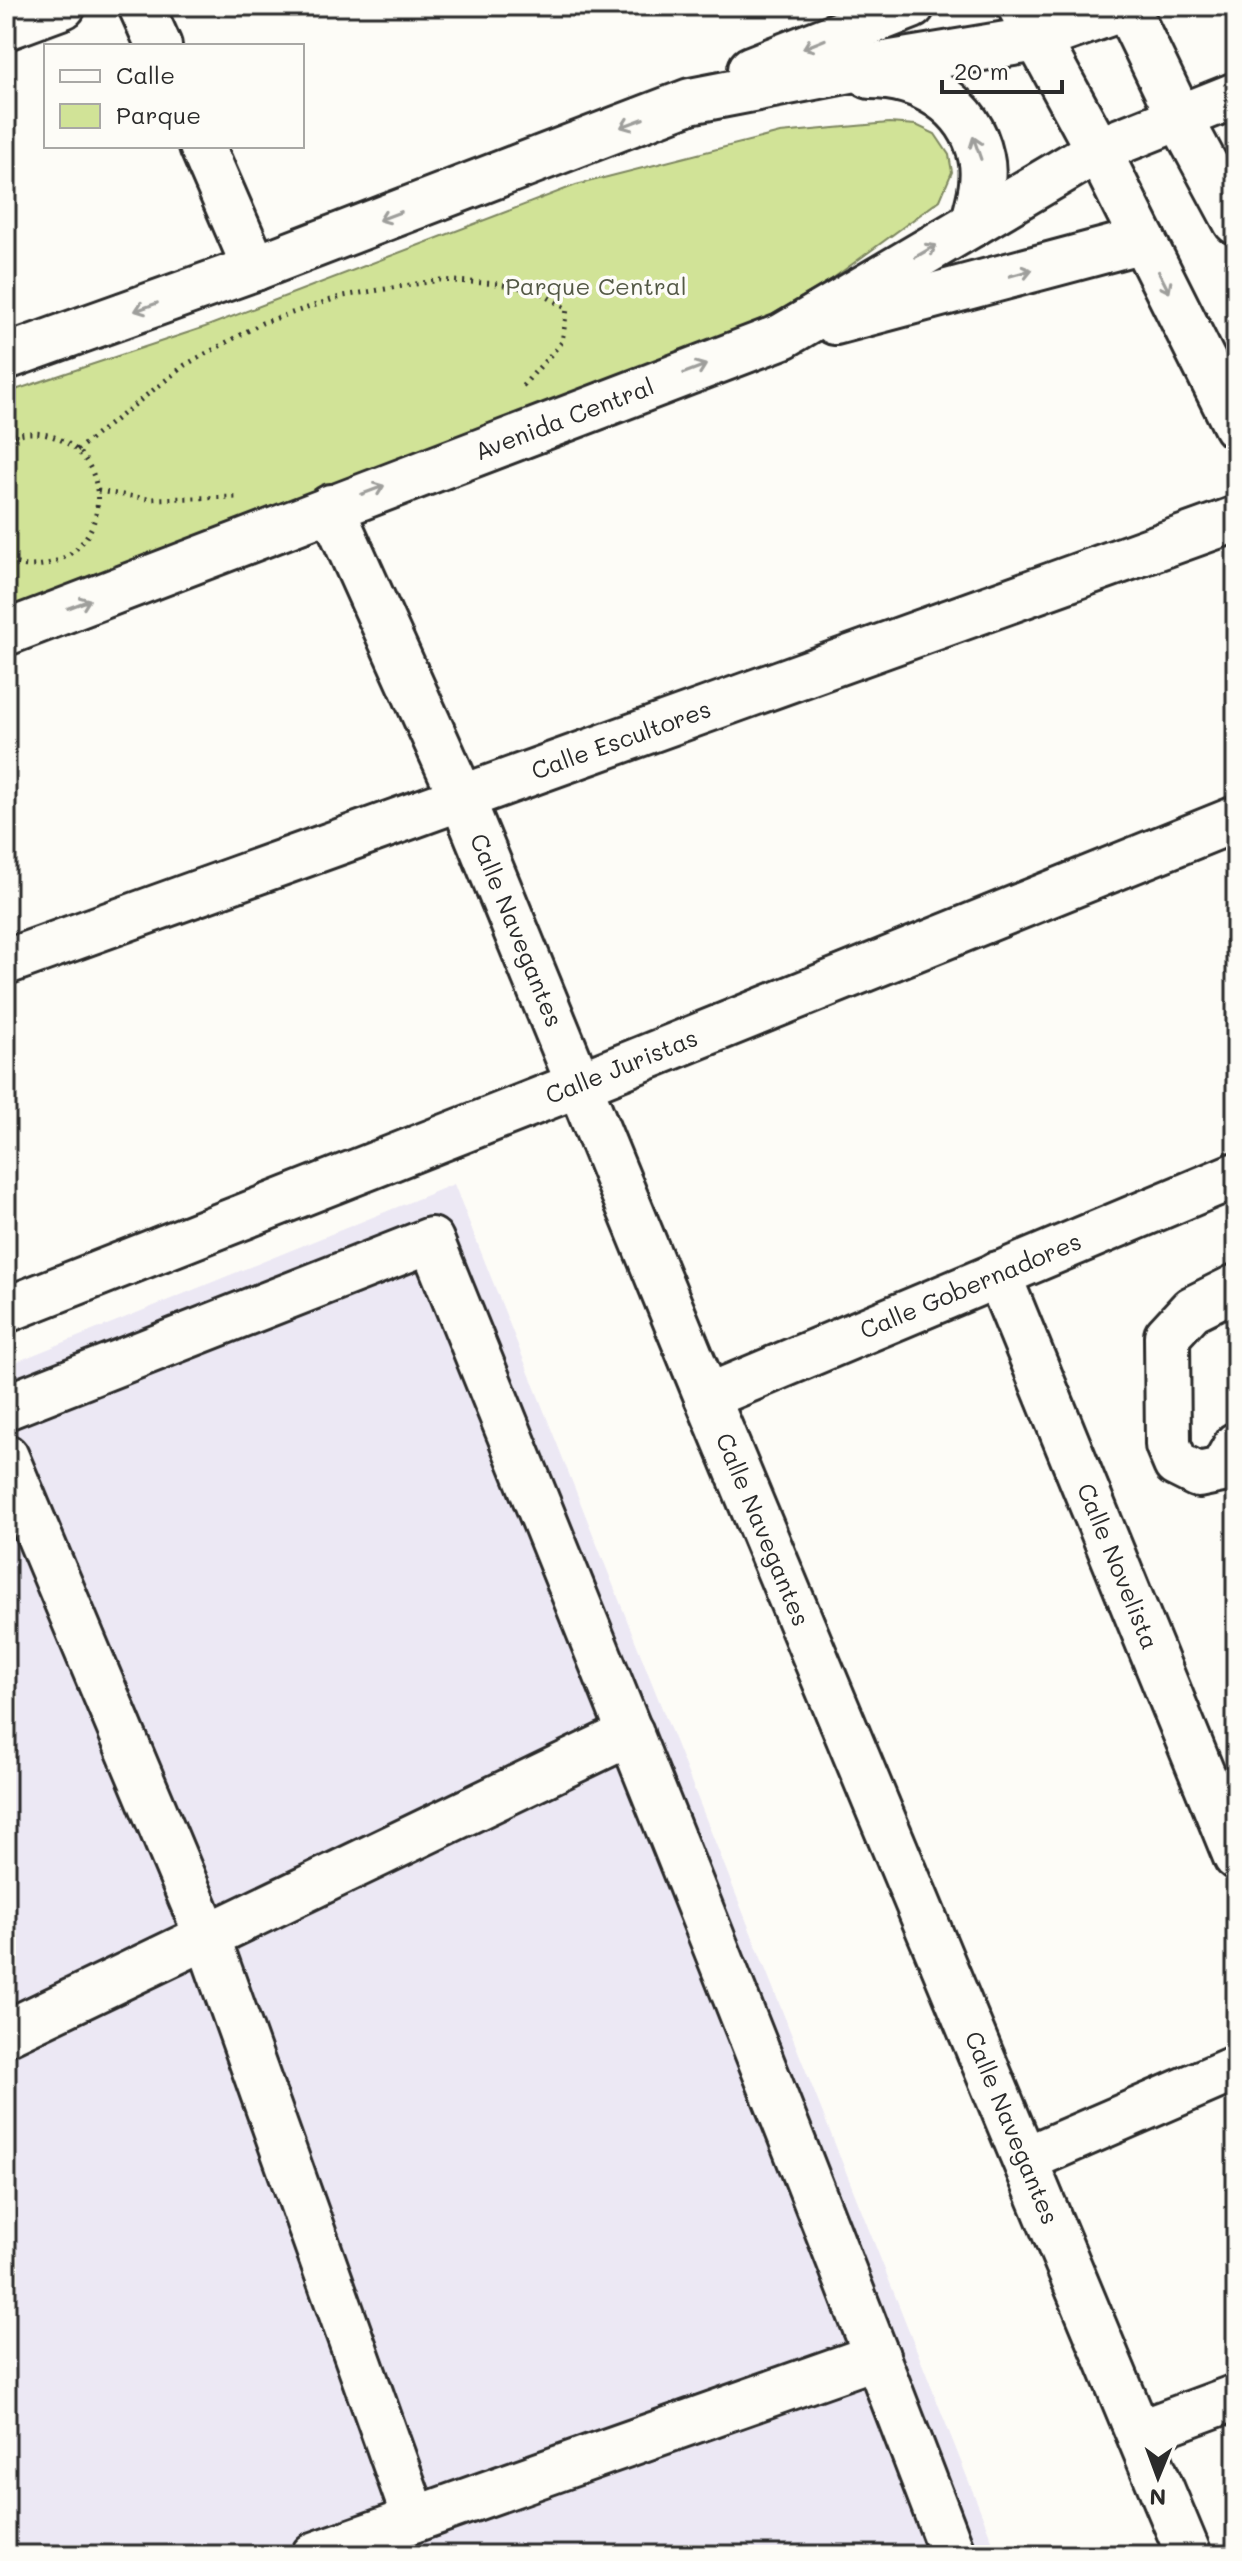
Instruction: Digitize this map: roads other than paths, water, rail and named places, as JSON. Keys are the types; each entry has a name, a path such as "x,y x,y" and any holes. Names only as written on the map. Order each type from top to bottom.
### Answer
{"street":[{"path":"6,27 63,6"},
{"path":"141,6 158,44"},
{"path":"6,357 255,268 690,101 734,76 912,6"},
{"path":"690,101 821,76 1028,22 1128,6 1180,118 1236,222"},
{"path":"1028,22 1098,150 1236,426"},
{"path":"821,76 883,76 905,80 946,100 968,125 981,157 982,191 973,224"},
{"name":"Avenida Central","path":"6,633 783,336 1098,150 1236,95"},
{"path":"203,148 255,268"},
{"path":"783,336 1143,240"},
{"name":"Calle Navegantes","path":"331,507 461,796 707,1397 1189,2555"},
{"name":"Calle Escultores","path":"6,962 1236,519"},
{"name":"Calle Juristas","path":"6,1310 580,1084 1236,819"},
{"name":"Calle Gobernadores","path":"707,1397 1236,1175"},
{"path":"6,1407 431,1240 631,1733 953,2555"},
{"name":"Calle Novelista","path":"998,1274 1236,1857"},
{"path":"1236,1287 1192,1309 1167,1336 1168,1445 1176,1464 1198,1475 1222,1470 1236,1445"},
{"path":"6,1457 207,1936 415,2519"},
{"path":"6,2033 631,1733"},
{"path":"1026,2159 1236,2068"},
{"path":"314,2555 877,2356"},
{"path":"1139,2433 1236,2397"}],"park label":[{"name":"Parque Central","path":"596,287"}]}
